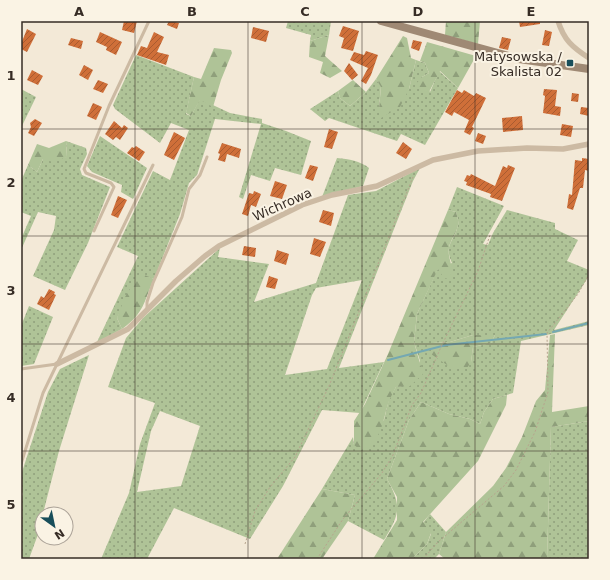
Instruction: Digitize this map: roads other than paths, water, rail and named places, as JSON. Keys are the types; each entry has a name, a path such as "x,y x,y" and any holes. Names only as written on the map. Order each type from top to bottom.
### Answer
{"street":[{"path":"381,21 518,59 589,69"},
{"path":"558,21 562,36 576,49 589,58"},
{"name":"Wichrowa","path":"57,364 128,328 205,256 219,246 302,205 332,195 377,186 433,160 478,152 527,148 563,149 589,144"}],"lane":[{"path":"94,231 114,187 111,183 86,173 84,169 109,106 149,21"},
{"path":"147,309 147,302 153,284 182,217 190,189 200,175 208,157"},
{"path":"21,464 43,393 153,165"},
{"name":"Wichrowa","path":"21,369 57,364"}],"waterway":[{"path":"553,332 589,323"},
{"path":"388,360 446,345 546,334"}],"place":[{"name":"Matysowska / Skalista 02","path":"570,63"}]}
